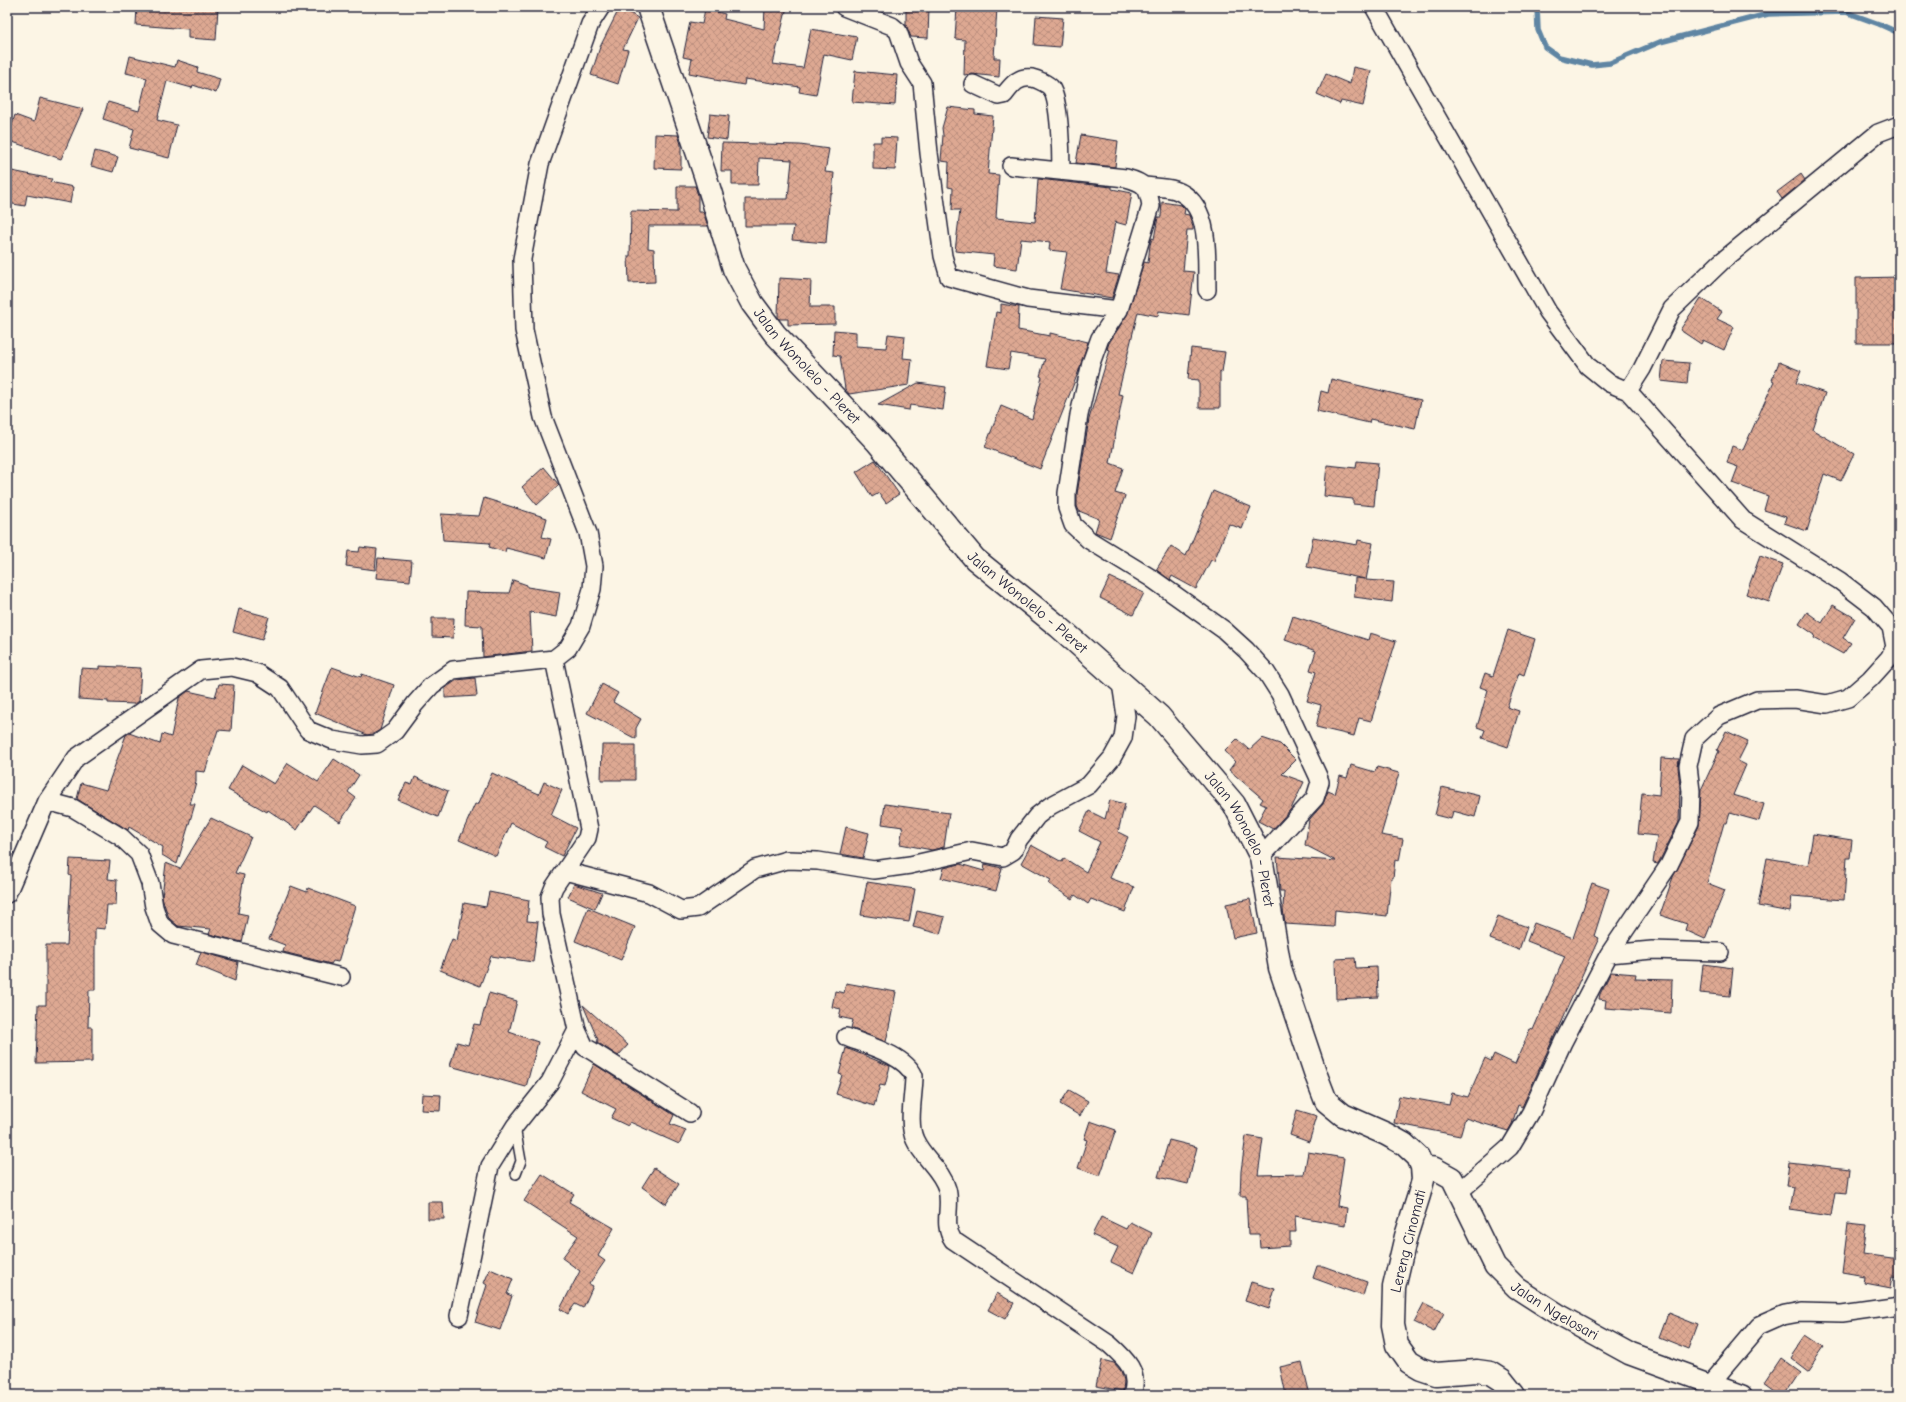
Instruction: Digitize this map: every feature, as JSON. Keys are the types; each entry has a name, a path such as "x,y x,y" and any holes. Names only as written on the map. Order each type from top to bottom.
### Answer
{"main road":[{"name":"Jalan Wonolelo - Pleret","path":"648,7 705,175 734,270 752,303 774,334 876,442 975,559 1058,627 1159,716 1234,804 1261,857 1280,968 1326,1101 1343,1115 1386,1134 1404,1144 1418,1157 1422,1167"},
{"name":"Lereng Cinomati","path":"1422,1167 1423,1180 1406,1236 1394,1287 1393,1325 1397,1345 1409,1362 1421,1369 1436,1374 1477,1371 1491,1373 1502,1380 1514,1395"}],"street":[{"path":"7,894 47,801 76,758 201,670 232,667 257,673 280,688 308,730 332,740 362,745 377,744 395,731 415,704 431,686 453,670 554,659 568,648 581,626 592,589 594,566 588,533 543,417 524,330 522,259 540,164 590,24 601,7"},
{"path":"844,7 892,26 898,31 909,63 922,83 929,153 943,256 949,277 1028,299 1119,310"},
{"path":"1374,7 1548,312 1588,366 1609,383 1628,391 1743,520 1840,580 1874,607 1891,627 1894,647 1889,658 1870,679 1848,698 1827,704 1795,699 1757,700 1719,716 1694,739 1688,766 1691,791 1690,822 1669,865 1609,954 1563,1042 1531,1112 1510,1147 1460,1191"},
{"path":"973,84 999,96 1004,94 1012,83 1019,79 1035,79 1050,87 1054,95 1061,140 1061,171"},
{"path":"1628,391 1642,369 1672,309 1721,262 1878,133 1899,125"},
{"path":"1011,166 1126,178 1137,181 1144,186 1149,193 1151,206 1119,310 1100,338 1091,363 1079,415 1067,493 1067,508 1073,525 1089,540 1151,578 1224,630 1246,650 1266,672 1280,694 1320,782 1316,798 1261,857"},
{"path":"1144,186 1175,190 1192,200 1201,218 1205,235 1207,290"},
{"path":"554,659 589,829 587,838 564,871 554,887 550,897 551,914 577,1030 585,1047 690,1113"},
{"path":"564,871 649,893 681,910 690,910 698,908 755,869 787,860 818,861 874,870 910,865 972,852 1003,857 1014,851 1019,839 1037,816 1050,806 1089,785 1112,758 1124,738 1126,716 1121,682"},
{"path":"47,801 73,808 121,837 138,854 150,884 154,907 160,924 173,935 341,977"},
{"path":"1609,954 1652,950 1720,952"},
{"path":"460,1316 490,1166 515,1126 550,1082 577,1030"},
{"path":"846,1037 900,1060 911,1069 914,1076 913,1134 918,1146 945,1183 948,1196 948,1233 953,1240 1114,1348 1127,1361 1135,1376 1135,1387 1132,1395"},
{"name":"Jalan Ngelosari","path":"1422,1167 1434,1168 1452,1178 1460,1191 1482,1242 1495,1266 1517,1288 1559,1315 1630,1354 1742,1395"},
{"path":"1710,1384 1759,1326 1784,1314 1800,1312 1842,1313 1899,1305"}],"lane":[{"path":"515,1126 522,1161 516,1174"}],"building":[{"path":"137,7 218,7 216,40 188,38 188,29 136,25"},
{"path":"620,7 638,18 623,49 628,50 618,84 591,75 600,47"},
{"path":"765,7 787,7 773,64 803,68 811,29 857,37 852,60 824,54 816,95 799,92 800,87 745,79 744,85 715,80 715,78 689,73 692,59 683,57 690,22 702,24 705,9 725,14 724,19 764,29"},
{"path":"906,7 929,7 928,38 911,37 906,25"},
{"path":"957,7 997,7 994,58 1000,58 999,77 972,74 964,75 965,40 955,39"},
{"path":"1036,16 1063,18 1060,47 1034,45"},
{"path":"130,56 175,67 177,60 198,67 197,72 220,79 216,93 193,85 192,88 167,81 157,120 177,125 169,158 129,148 134,129 103,119 108,102 139,111 147,78 126,73"},
{"path":"1353,67 1371,71 1363,106 1341,101 1340,104 1317,94 1326,74 1350,84"},
{"path":"855,71 897,75 895,105 852,102"},
{"path":"40,98 83,109 61,159 7,140 15,115 34,122"},
{"path":"948,107 975,110 975,114 993,116 988,174 999,175 996,218 1035,222 1038,179 1112,187 1112,189 1132,193 1126,225 1115,222 1106,273 1119,275 1112,298 1060,289 1067,252 1049,250 1050,242 1021,239 1017,269 993,266 994,255 955,251 960,210 952,210 953,188 948,187 949,162 941,161 943,135 942,128"},
{"path":"710,114 729,116 727,140 707,137"},
{"path":"655,134 678,135 681,144 681,169 654,168"},
{"path":"1081,135 1118,141 1115,167 1076,163"},
{"path":"881,137 897,138 895,170 873,169 873,142 881,142"},
{"path":"722,143 800,145 829,149 825,172 834,173 832,194 830,194 826,243 792,240 794,226 745,226 745,199 788,199 792,160 759,158 758,185 732,185 732,171 721,171"},
{"path":"95,151 118,157 113,172 91,166"},
{"path":"7,170 52,179 50,182 73,187 70,203 27,195 25,206 7,203"},
{"path":"1801,174 1805,180 1782,199 1777,192"},
{"path":"677,186 695,186 698,195 698,212 703,212 708,226 649,226 648,248 654,249 655,282 629,283 628,256 630,256 631,211 677,212"},
{"path":"1162,202 1181,205 1185,209 1184,214 1189,215 1193,227 1193,230 1187,230 1183,271 1194,272 1189,315 1159,311 1158,316 1138,312 1118,394 1123,395 1110,463 1123,468 1115,493 1125,496 1110,538 1095,532 1099,519 1079,511 1077,506 1077,494 1089,419 1110,350 1107,349 1109,343 1127,315 1144,262 1148,263 1150,245 1152,238 1154,239 1158,217 1161,217"},
{"path":"1899,277 1899,343 1856,343 1856,278"},
{"path":"779,278 811,280 810,307 835,307 835,324 788,325 788,319 779,319"},
{"path":"1701,298 1722,312 1717,319 1734,327 1724,350 1703,340 1701,344 1680,330"},
{"path":"1001,304 1019,307 1018,330 1050,336 1050,333 1088,342 1078,373 1040,469 985,447 1001,406 1032,419 1042,377 1040,376 1045,359 1011,353 1008,369 987,366 996,312 1001,313"},
{"path":"834,330 856,332 856,346 886,348 888,334 905,336 903,358 912,359 909,385 849,394 845,389 840,356 833,355"},
{"path":"1191,348 1225,352 1222,372 1220,371 1220,408 1199,408 1199,380 1188,379"},
{"path":"1663,361 1689,363 1687,384 1661,381"},
{"path":"1779,362 1801,371 1796,383 1825,393 1813,430 1854,454 1841,481 1824,474 1807,531 1784,523 1786,517 1764,510 1768,496 1732,483 1738,467 1727,463 1732,446 1743,450 1774,381 1772,380"},
{"path":"1331,379 1421,400 1415,429 1370,419 1369,423 1317,411 1321,391 1328,393"},
{"path":"918,383 946,387 943,410 910,405 909,410 878,405"},
{"path":"875,460 899,494 886,503 879,493 872,497 856,472"},
{"path":"1357,461 1378,463 1374,506 1353,504 1353,499 1324,496 1327,465 1356,468"},
{"path":"544,467 559,485 537,505 522,487"},
{"path":"1213,491 1251,507 1242,529 1229,524 1214,561 1211,560 1196,589 1172,576 1170,580 1156,570 1171,546 1186,556"},
{"path":"484,498 547,518 542,537 551,539 546,558 506,548 505,552 489,547 490,543 443,540 441,514 479,516"},
{"path":"1313,537 1357,545 1358,540 1373,543 1366,580 1394,582 1392,602 1354,597 1355,578 1365,579 1307,567"},
{"path":"360,547 377,549 375,570 346,566 348,551 359,552"},
{"path":"1760,556 1783,564 1769,602 1746,594"},
{"path":"378,558 412,561 410,581 376,578"},
{"path":"1110,577 1144,593 1133,615 1100,598"},
{"path":"513,580 527,585 527,587 560,592 556,617 530,612 532,651 483,657 482,626 465,625 466,592 509,593"},
{"path":"1833,605 1855,618 1843,638 1851,643 1843,654 1814,638 1815,635 1799,624 1807,612 1822,623"},
{"path":"239,609 269,617 262,640 233,632"},
{"path":"1293,616 1368,640 1370,633 1396,641 1371,721 1359,718 1354,736 1316,727 1321,705 1307,701 1316,672 1310,670 1316,651 1285,640"},
{"path":"432,618 454,618 453,638 432,637"},
{"path":"1508,630 1535,639 1524,675 1519,673 1507,707 1519,711 1508,747 1482,738 1485,730 1477,727 1488,690 1480,687 1485,673 1493,676"},
{"path":"99,666 141,668 139,701 135,704 108,703 108,701 79,699 81,668 99,669"},
{"path":"332,667 361,677 362,674 394,685 380,730 373,734 367,735 315,713"},
{"path":"475,678 477,696 445,698 445,688 457,680"},
{"path":"219,684 234,685 231,731 218,730 205,772 196,771 196,782 190,804 195,804 177,864 162,855 163,847 129,827 128,830 77,799 81,783 106,790 126,735 129,733 160,744 162,734 171,737 179,698 188,691 215,697"},
{"path":"602,684 618,693 613,702 641,719 636,728 636,739 587,713"},
{"path":"1726,731 1748,741 1738,761 1746,765 1733,795 1764,804 1759,821 1730,813 1727,823 1724,823 1707,883 1725,890 1705,939 1685,930 1687,924 1660,915 1673,877 1699,826 1701,790 1719,751 1717,750"},
{"path":"1262,738 1280,744 1296,760 1282,774 1304,782 1291,809 1273,829 1258,821 1266,806 1260,803 1263,799 1229,770 1235,762 1225,751 1237,739 1249,750"},
{"path":"602,745 635,745 635,780 601,780"},
{"path":"1661,758 1679,759 1678,767 1680,787 1679,822 1658,864 1653,863 1657,836 1638,834 1642,793 1659,795"},
{"path":"334,759 359,775 348,792 356,798 340,822 314,805 297,830 268,810 267,812 228,790 242,765 274,784 288,763 318,782"},
{"path":"1351,765 1375,772 1377,767 1399,773 1381,835 1403,839 1399,861 1395,860 1393,878 1391,878 1387,916 1335,910 1334,927 1285,924 1283,909 1284,891 1280,891 1277,857 1336,861 1305,845 1309,820 1323,804 1328,791 1335,794 1340,776 1347,778"},
{"path":"492,773 539,794 544,782 562,790 551,815 576,828 562,856 544,847 547,842 511,823 496,856 459,840 475,804 478,805"},
{"path":"415,777 448,791 438,817 398,800 406,783 412,785"},
{"path":"1442,787 1480,796 1475,817 1453,811 1451,819 1435,815"},
{"path":"1110,800 1125,804 1118,832 1128,837 1110,878 1134,887 1125,912 1091,899 1088,904 1075,895 1072,899 1049,884 1051,880 1021,863 1031,845 1062,862 1064,858 1086,872 1100,842 1079,831 1089,811 1105,819"},
{"path":"885,804 949,813 944,847 932,850 900,844 903,827 882,824"},
{"path":"211,818 251,837 235,873 244,875 238,913 248,915 242,942 209,934 211,929 178,926 169,918 162,897 166,863 180,869"},
{"path":"846,827 869,833 863,858 840,854"},
{"path":"1813,834 1852,840 1850,858 1847,858 1844,900 1792,896 1790,912 1758,906 1767,858 1808,865"},
{"path":"70,859 110,861 108,879 117,880 116,905 107,905 105,929 95,928 95,990 89,990 88,1027 92,1027 92,1062 36,1063 38,1005 46,1005 46,945 67,945 71,876 69,875"},
{"path":"960,864 984,871 985,864 1002,868 996,891 941,878 944,868"},
{"path":"867,882 915,889 909,922 861,915"},
{"path":"1592,883 1609,889 1594,936 1599,938 1522,1107 1518,1105 1512,1124 1508,1131 1465,1118 1460,1136 1394,1123 1399,1096 1449,1105 1452,1093 1468,1097 1485,1058 1491,1061 1494,1054 1515,1064 1530,1029 1533,1030 1565,956 1527,941 1534,923 1573,938"},
{"path":"574,884 602,893 595,909 568,897"},
{"path":"291,886 307,892 308,888 355,906 338,962 333,961 331,964 283,952 285,945 269,939"},
{"path":"489,892 529,900 527,921 538,922 533,962 491,956 480,986 440,970 452,939 457,941 464,903 486,907"},
{"path":"1250,899 1257,933 1233,938 1226,904"},
{"path":"588,908 635,927 621,960 575,941"},
{"path":"917,911 945,917 940,934 913,927"},
{"path":"1498,916 1527,927 1519,950 1490,939"},
{"path":"201,952 238,962 235,981 196,965"},
{"path":"1355,958 1356,968 1377,967 1378,997 1336,999 1335,959"},
{"path":"1703,964 1733,968 1730,996 1700,993"},
{"path":"1611,972 1636,974 1635,979 1672,980 1671,1013 1605,1008 1606,1000 1599,999"},
{"path":"846,983 896,992 886,1042 851,1028 853,1020 839,1017 841,1009 832,1007 835,991 844,993"},
{"path":"489,993 517,1001 509,1032 538,1042 526,1087 450,1066 457,1042 468,1045 474,1024 480,1025"},
{"path":"583,1005 628,1045 618,1056 597,1042 598,1040"},
{"path":"846,1048 890,1066 885,1086 880,1085 874,1106 836,1094 842,1075 839,1074"},
{"path":"594,1064 674,1115 670,1124 686,1130 679,1144 630,1122 628,1126 611,1118 616,1109 581,1091"},
{"path":"1069,1090 1088,1101 1080,1116 1060,1104"},
{"path":"422,1094 441,1095 440,1111 421,1110"},
{"path":"1297,1110 1317,1116 1309,1142 1290,1135"},
{"path":"1090,1121 1116,1130 1100,1176 1078,1168 1087,1140 1084,1139"},
{"path":"1246,1136 1263,1139 1258,1175 1304,1174 1308,1152 1344,1158 1337,1206 1347,1208 1345,1225 1295,1216 1296,1232 1290,1232 1290,1246 1260,1248 1259,1234 1248,1234 1246,1196 1240,1196 1241,1171"},
{"path":"1169,1140 1197,1147 1188,1184 1158,1177"},
{"path":"1789,1162 1850,1169 1847,1193 1835,1192 1831,1216 1790,1210 1794,1187 1786,1186"},
{"path":"654,1168 679,1184 666,1204 642,1187"},
{"path":"542,1174 574,1194 569,1202 614,1228 598,1256 605,1261 589,1284 593,1286 583,1308 575,1304 568,1314 560,1309 580,1271 562,1258 578,1236 524,1201"},
{"path":"428,1202 443,1202 444,1219 428,1219"},
{"path":"1101,1217 1126,1229 1130,1222 1152,1233 1134,1273 1111,1262 1118,1247 1092,1235"},
{"path":"1848,1224 1867,1226 1863,1254 1899,1259 1899,1278 1892,1277 1890,1287 1864,1282 1865,1276 1842,1272"},
{"path":"1317,1266 1323,1266 1367,1282 1363,1296 1313,1278"},
{"path":"490,1269 513,1279 507,1294 512,1296 500,1330 475,1322 487,1285 484,1283"},
{"path":"1251,1282 1275,1289 1269,1309 1245,1301"},
{"path":"997,1293 1014,1303 1005,1319 988,1310"},
{"path":"1424,1303 1444,1313 1434,1332 1414,1322"},
{"path":"1668,1313 1698,1325 1689,1349 1659,1337"},
{"path":"1806,1336 1824,1348 1808,1371 1791,1358"},
{"path":"1781,1358 1799,1371 1783,1395 1765,1382"},
{"path":"1102,1360 1114,1363 1121,1371 1124,1380 1123,1391 1096,1386"},
{"path":"1302,1362 1310,1395 1286,1395 1280,1367"}],"waterway":[{"path":"1537,7 1538,30 1545,47 1559,57 1592,65 1610,63 1660,42 1768,14 1846,12 1899,33"}]}
